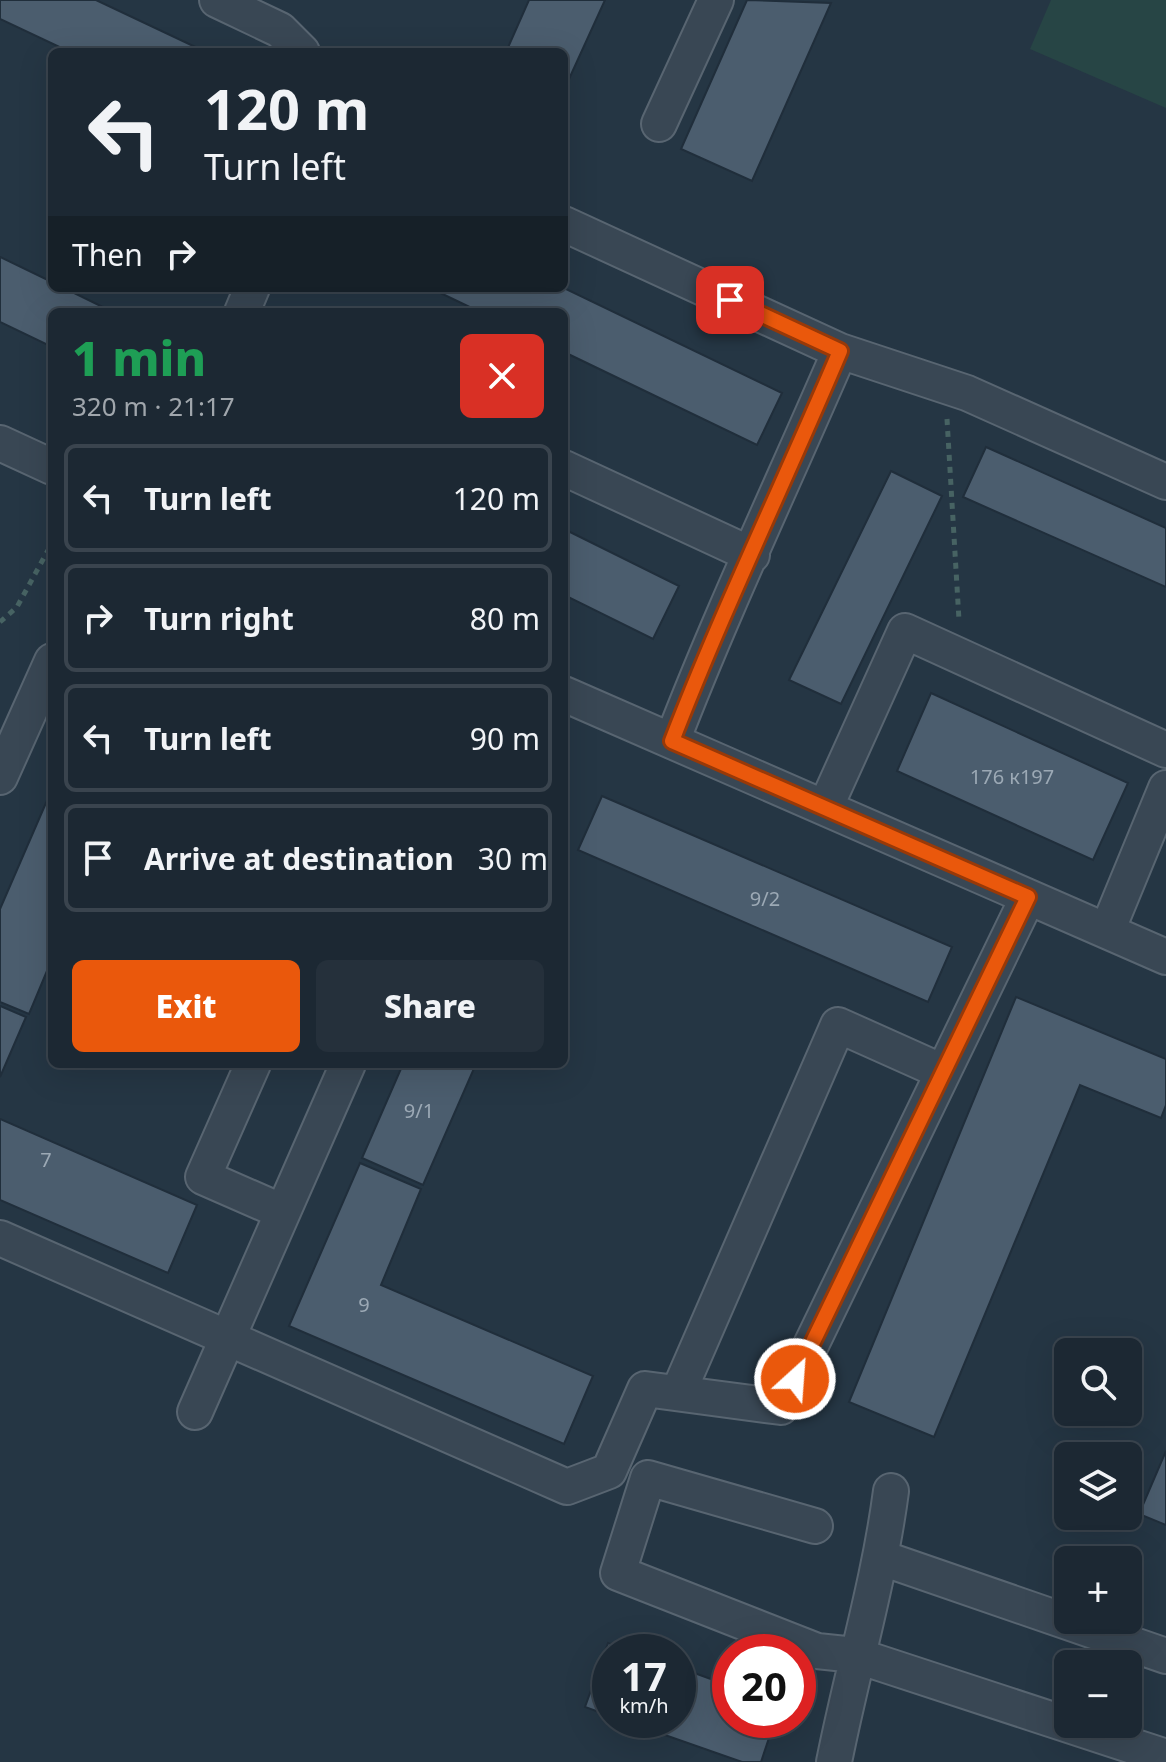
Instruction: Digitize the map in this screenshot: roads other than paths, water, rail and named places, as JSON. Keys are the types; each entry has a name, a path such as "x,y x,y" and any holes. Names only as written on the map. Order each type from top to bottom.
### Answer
{"lane":[{"path":"217,0 280,30 298,48"},
{"path":"659,124 716,0"},
{"path":"568,226 840,351 945,386 1166,482"},
{"path":"672,741 708,646 752,555 840,351"},
{"path":"0,443 48,465"},
{"path":"568,470 752,555"},
{"path":"825,808 905,631 1166,750"},
{"path":"0,777 48,670"},
{"path":"568,696 1166,957"},
{"path":"1107,931 1166,788"},
{"path":"0,1238 567,1487 609,1471 645,1389 781,1407 1028,897"},
{"path":"678,1393 838,1025 943,1072"},
{"path":"251,1068 203,1177 283,1212"},
{"path":"195,1412 346,1068"},
{"path":"815,1526 648,1478 618,1573 817,1651 855,1655 1166,1757"},
{"path":"834,1762 855,1655 882,1558 891,1491"},
{"path":"882,1558 1166,1656"}]}
